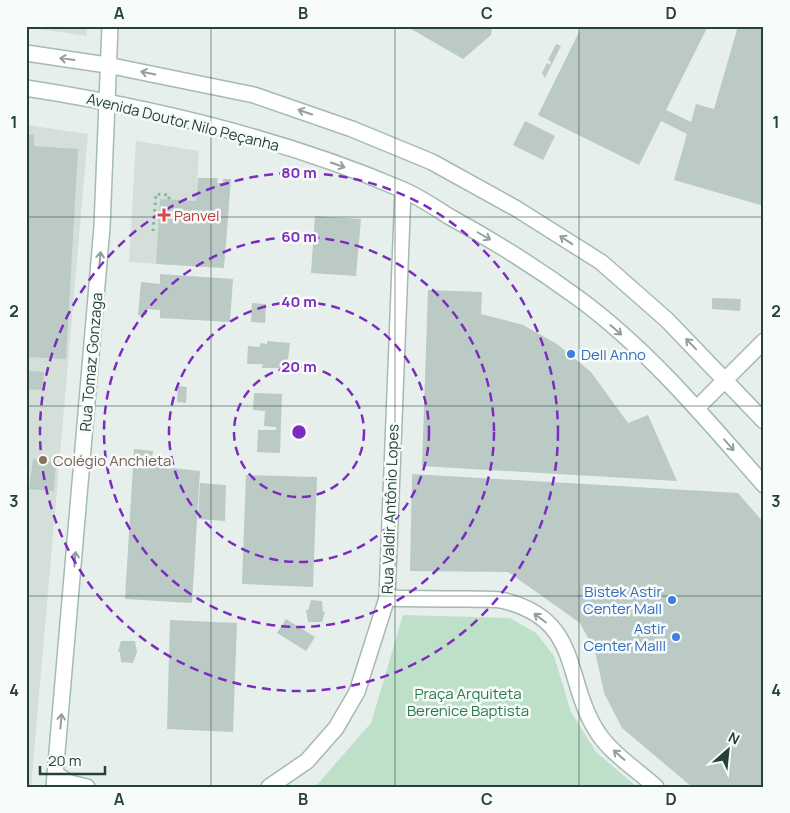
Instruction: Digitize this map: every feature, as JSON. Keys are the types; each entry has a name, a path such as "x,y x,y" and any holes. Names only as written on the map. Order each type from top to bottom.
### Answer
{"street":[{"name":"Rua Tomaz Gonzaga","path":"55,780 102,227 110,26"},
{"path":"26,53 107,64 254,95 352,129 432,162 517,209 601,262 667,320 764,422"},
{"name":"Avenida Doutor Nilo Peçanha","path":"26,88 106,100 250,135 342,166 403,190 495,242 579,299 653,363 697,408 764,485"},
{"name":"Rua Valdir Antônio Lopes","path":"269,787 307,761 336,728 358,692 387,598 403,190"},
{"path":"697,408 764,341"},
{"path":"387,598 502,600 523,606 540,617 554,629 565,644 584,703 599,734 614,750 656,787"},
{"path":"55,780 86,787"}],"path":[{"path":"153,231 156,194 170,195 169,200"}],"shaded area":[{"path":"87,26 87,36 26,27"},
{"name":"Colégio Anchieta","path":"26,125 88,134 31,787 26,787"},
{"name":"Panvel","path":"136,141 199,151 192,266 129,262"}],"green space":[{"name":"Praça Arquiteta Berenice Baptista","path":"403,615 510,618 536,633 554,656 571,712 596,752 637,787 315,787 371,723"}],"building":[{"path":"406,26 492,26 491,35 463,59"},
{"path":"582,26 708,26 666,110 691,122 696,104 714,109 738,26 764,26 764,206 674,180 687,134 661,121 639,165 538,115"},
{"path":"556,44 561,46 545,78 542,73 547,63 550,65 551,62 548,60"},
{"path":"525,121 555,136 543,160 513,145"},
{"path":"26,134 34,135 34,146 78,149 66,359 26,357"},
{"path":"198,178 218,178 217,183 223,183 223,179 231,179 224,268 156,264 160,199 196,201"},
{"path":"315,216 361,219 356,276 311,273"},
{"path":"160,274 233,279 230,322 160,318 160,310 147,309 147,315 138,315 141,282 160,284"},
{"path":"428,290 482,292 481,314 523,325 557,344 591,372 628,423 648,415 677,481 422,466"},
{"path":"712,298 741,299 740,311 712,309"},
{"path":"252,303 266,304 265,323 251,322"},
{"path":"267,341 290,343 287,368 262,368 263,364 247,364 248,346 260,347 260,343 267,344"},
{"path":"26,371 44,372 43,390 26,389"},
{"path":"178,386 187,387 186,403 177,402"},
{"path":"254,393 282,394 280,453 257,452 258,430 276,430 276,427 264,426 265,411 253,410"},
{"path":"134,449 153,451 152,466 200,471 192,603 125,599"},
{"path":"33,459 56,462 54,491 29,489"},
{"name":"Astir Center Malll","path":"412,474 738,493 764,523 764,787 692,787 622,728 604,693 595,651 580,623 508,572 410,571"},
{"path":"246,475 317,477 313,587 242,584"},
{"path":"200,483 226,485 225,521 198,519"},
{"path":"311,600 322,601 323,612 325,612 322,622 308,622 306,610 308,610"},
{"path":"286,619 315,637 306,651 277,633"},
{"path":"170,620 237,623 233,732 167,729"},
{"path":"121,641 135,641 137,652 133,663 121,662 120,652 118,652"}],"place":[{"name":"Panvel","path":"164,215"},
{"name":"Dell Anno","path":"571,354"},
{"name":"Colégio Anchieta","path":"43,460"},
{"name":"Bistek Astir Center Mall","path":"672,600"},
{"name":"Astir Center Malll","path":"676,637"}]}
